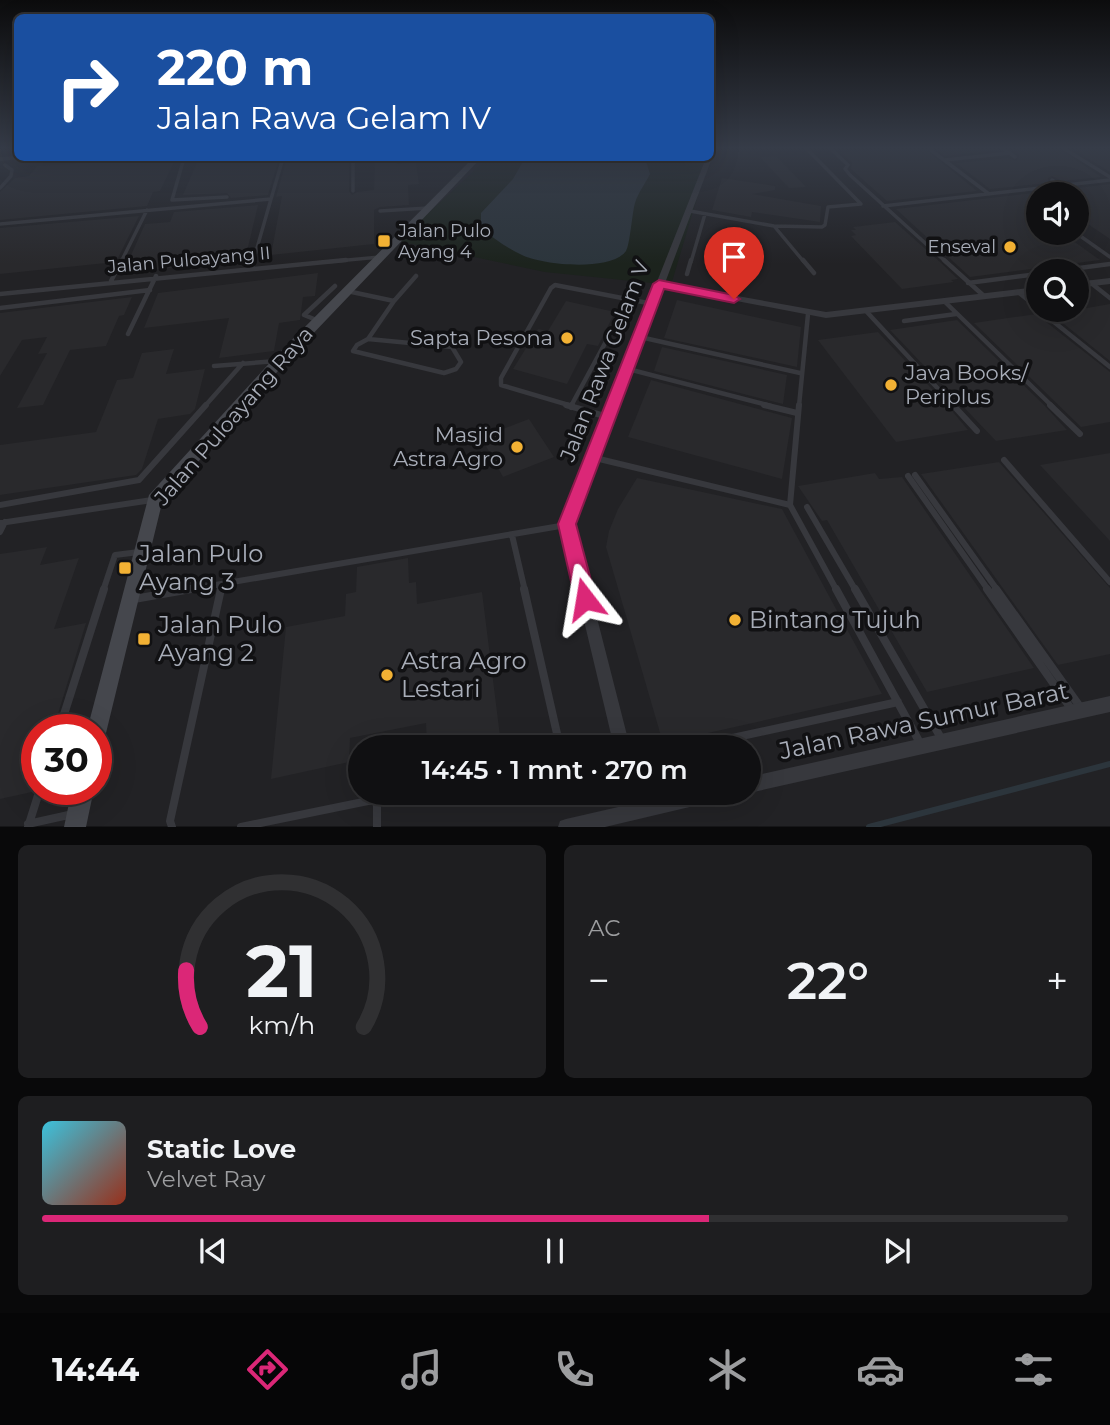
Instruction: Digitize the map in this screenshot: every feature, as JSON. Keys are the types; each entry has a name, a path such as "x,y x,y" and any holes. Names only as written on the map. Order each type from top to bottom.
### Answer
{"street":[{"name":"Jalan Puloayang Raya","path":"100,714 127,600 155,500 319,320 341,288 380,257 449,187"},
{"name":"Jalan Rawa Gelam V","path":"567,524 699,187"},
{"path":"1091,284 1110,281"},
{"path":"659,284 808,314 826,315 1026,291"},
{"path":"567,524 619,735"},
{"name":"Jalan Rawa Sumur Barat","path":"761,782 1110,704"},
{"path":"636,805 637,810"},
{"path":"566,827 660,805"}],"lane":[{"path":"176,187 172,200 227,197"},
{"path":"252,267 275,187"},
{"path":"353,187 353,191"},
{"path":"690,211 774,226 822,227 825,225 828,207 862,202 846,187"},
{"path":"862,187 984,296"},
{"path":"979,187 989,194"},
{"path":"883,206 1026,190"},
{"path":"0,224 271,199"},
{"path":"380,211 413,206 428,208"},
{"path":"111,281 147,210"},
{"path":"687,274 705,214"},
{"path":"774,226 814,273"},
{"path":"1089,242 1110,257"},
{"name":"Jalan Puloayang II","path":"0,294 156,276 380,257"},
{"path":"1089,267 1110,264"},
{"path":"128,334 156,276"},
{"path":"368,340 452,347 461,362 456,369 444,373 353,351 357,345 368,340 394,301 416,276"},
{"path":"968,283 1026,276"},
{"path":"1091,284 1110,298"},
{"path":"609,417 501,385 501,378 555,285 653,304"},
{"path":"341,288 394,301"},
{"path":"0,308 150,290"},
{"path":"1018,292 1026,298"},
{"path":"571,407 629,299"},
{"path":"944,301 1080,433"},
{"path":"866,310 977,431"},
{"path":"808,314 800,373 790,505 922,746"},
{"path":"904,321 956,314"},
{"path":"1055,322 1110,367"},
{"path":"640,337 800,373"},
{"path":"214,366 280,360"},
{"path":"0,505 139,480 243,363"},
{"path":"627,369 797,413"},
{"path":"592,457 790,505"},
{"path":"1004,460 1110,582"},
{"path":"911,476 1079,712"},
{"path":"0,532 3,522 155,500"},
{"path":"807,507 943,741"},
{"path":"127,600 222,586 567,524"},
{"path":"512,535 557,735"},
{"path":"64,714 115,555 141,551"},
{"path":"172,827 170,821 222,586"},
{"path":"746,735 898,702"},
{"path":"35,805 28,825 76,820"},
{"path":"241,827 352,805"},
{"path":"377,805 377,827"}],"shaded area":[{"path":"0,187 1026,187 1026,245 1089,245 1089,187 1110,187 1110,826 0,826"},
{"path":"457,187 700,187 671,285 545,272 398,241"},
{"path":"506,187 643,187 635,203 626,251 618,258 606,262 576,265 532,259 500,243 481,228 481,213"}],"building":[{"path":"6,187 162,187 160,191 153,192 147,206 0,220 0,192"},
{"path":"187,187 270,187 268,195 231,198 227,193 183,195"},
{"path":"279,187 349,187 352,195 374,190 374,187 408,187 409,205 380,207 374,210 374,244 271,255 282,196 276,197"},
{"path":"719,187 775,187 775,190 752,194 821,206 820,222 752,212 751,217 712,210"},
{"path":"871,187 972,187 977,191 887,201"},
{"path":"987,187 1014,187 990,189"},
{"name":"Enseval","path":"1089,187 1110,187 1110,239 1089,225"},
{"name":"Enseval","path":"1026,194 1026,245 1079,245 1100,260 1026,259 1026,270 970,277 896,209"},
{"path":"258,205 245,260 123,273 145,224 170,222 174,212"},
{"path":"139,216 116,262 0,274 0,228"},
{"path":"895,222 958,279 951,280 954,282 902,289 851,236 856,235 851,230 856,230 853,227"},
{"path":"318,273 315,296 303,297 300,320 279,323 274,351 219,358 229,318 144,328 158,293"},
{"path":"132,297 124,315 119,316 106,346 70,350 43,405 17,408 47,353 38,354 47,337 22,340 0,376 0,313"},
{"path":"677,300 801,327 797,367 664,338"},
{"name":"Sapta Pesona","path":"566,301 615,312 598,346 587,344 567,384 513,369 538,329 548,331"},
{"path":"1110,304 1110,361 1061,322 1089,322 1089,308"},
{"path":"1026,315 1026,322 1046,322 1110,372 1110,422 1081,427 974,323"},
{"path":"957,320 1067,430 996,441 890,330"},
{"name":"Java Books/ Periplus","path":"878,332 968,430 896,442 818,340"},
{"path":"662,347 787,375 783,404 654,371"},
{"path":"174,349 166,374 205,369 195,409 190,414 158,419 142,469 136,475 0,495 0,445 96,432 117,380 133,378 142,353"},
{"path":"651,380 792,418 782,479 628,437"},
{"name":"Masjid Astra Agro","path":"529,419 554,457 503,477 481,437"},
{"path":"1110,453 1110,541 1040,465"},
{"path":"999,462 1110,588 1110,654 1058,665 921,474"},
{"path":"875,473 879,479 902,477 1034,668 927,692 827,520 822,521 798,486"},
{"name":"Bintang Tujuh","path":"637,478 782,509 882,694 699,735 661,735 606,547 618,509"},
{"path":"47,547 40,565 79,558 54,629 86,623 58,714 21,714 21,794 0,799 0,554"},
{"name":"Astra Agro Lestari","path":"408,558 409,583 416,582 417,604 482,592 500,735 426,735 426,723 365,735 348,735 348,762 271,779 286,627 345,616 346,594 356,592 357,567"}],"waterway":[{"path":"869,827 1110,764"}],"place":[{"name":"Jalan Pulo Ayang 4","path":"384,241"},
{"name":"Enseval","path":"1010,247"},
{"name":"Sapta Pesona","path":"567,338"},
{"name":"Java Books/ Periplus","path":"891,385"},
{"name":"Masjid Astra Agro","path":"517,447"},
{"name":"Jalan Pulo Ayang 3","path":"125,568"},
{"name":"Bintang Tujuh","path":"735,620"},
{"name":"Jalan Pulo Ayang 2","path":"144,639"},
{"name":"Astra Agro Lestari","path":"387,675"}],"route":[{"path":"585,599 567,524 659,284 734,299"}]}
